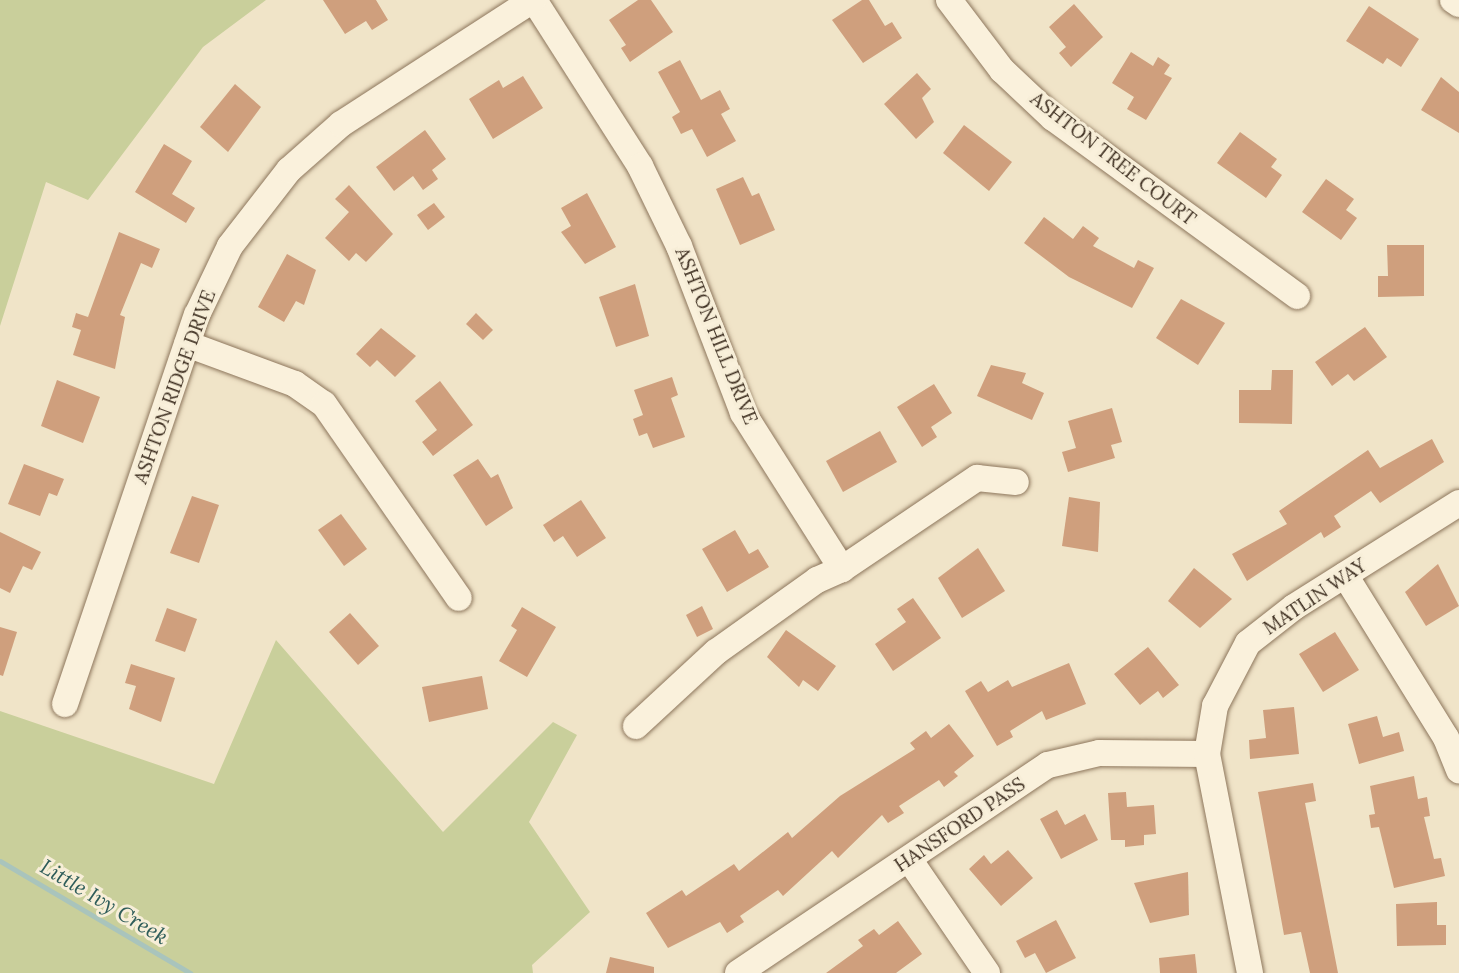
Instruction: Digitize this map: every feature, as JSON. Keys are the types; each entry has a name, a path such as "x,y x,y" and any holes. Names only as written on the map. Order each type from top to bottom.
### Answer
{"street":[{"name":"ASHTON RIDGE DRIVE","path":"65,704 187,344 230,246 289,170 341,124 533,0"},
{"name":"ASHTON HILL DRIVE","path":"533,0 640,166 679,246 743,413 842,569"},
{"name":"ASHTON TREE COURT","path":"949,0 1002,70 1053,118 1297,296"},
{"path":"1453,0 1459,4"},
{"path":"187,344 295,384 324,404 459,598"},
{"path":"636,726 716,652 817,580 842,569 977,478 1016,482"},
{"name":"MATLIN WAY","path":"1250,973 1207,754 1215,706 1248,643 1345,575 1459,503"},
{"path":"1345,575 1446,737 1459,771"},
{"name":"HANSFORD PASS","path":"738,973 1048,765 1098,753 1207,754"},
{"path":"909,859 987,973"}],"green space":[{"path":"0,0 266,0 203,47 88,200 46,182 0,326"},
{"path":"276,640 443,832 553,722 577,735 529,822 590,912 532,965 533,973 0,973 0,711 214,784"}],"building":[{"path":"323,0 376,0 388,20 372,30 366,21 345,34"},
{"path":"638,0 651,0 673,32 630,62 621,48 626,45 609,20"},
{"path":"862,0 869,0 885,26 892,22 902,38 863,63 832,20"},
{"path":"1074,4 1103,37 1071,67 1059,53 1066,47 1049,27"},
{"path":"1369,6 1419,39 1401,67 1387,58 1383,64 1346,41"},
{"path":"1131,52 1153,66 1158,57 1170,65 1164,74 1172,78 1146,120 1127,109 1134,97 1112,83"},
{"path":"680,60 701,100 720,90 730,109 721,114 736,141 707,157 692,129 681,134 672,117 680,112 658,72"},
{"path":"917,73 931,89 922,98 934,122 916,139 884,104"},
{"path":"523,76 543,108 493,139 469,99 499,80 503,88"},
{"path":"1441,77 1459,92 1459,133 1421,110"},
{"path":"235,84 261,107 228,152 200,127"},
{"path":"964,125 1012,162 989,191 943,153"},
{"path":"425,130 446,159 432,170 438,179 423,190 413,176 394,191 376,167"},
{"path":"1240,132 1277,159 1271,167 1282,175 1266,198 1217,163"},
{"path":"164,144 192,161 172,194 195,208 186,223 135,192"},
{"path":"743,177 752,196 759,193 775,230 740,245 716,189"},
{"path":"1326,179 1354,199 1346,210 1357,218 1341,240 1302,212"},
{"path":"349,185 393,234 366,262 356,253 349,261 325,238 349,212 335,199"},
{"path":"587,193 616,247 585,264 561,232 571,226 561,208"},
{"path":"434,203 445,217 428,230 417,215"},
{"path":"1044,217 1073,239 1083,226 1099,238 1093,246 1134,268 1138,260 1154,268 1132,308 1069,277 1024,243"},
{"path":"119,232 160,249 152,268 141,263 120,315 125,317 115,369 73,355 81,330 72,327 76,313 88,317"},
{"path":"1387,245 1424,245 1424,296 1378,297 1378,276 1388,276"},
{"path":"287,254 316,270 304,305 296,301 284,322 258,307"},
{"path":"635,284 649,336 616,347 599,297"},
{"path":"1181,299 1225,323 1198,365 1156,338"},
{"path":"476,313 493,330 483,340 466,324"},
{"path":"1365,327 1387,357 1354,381 1348,374 1332,386 1315,362"},
{"path":"381,328 416,356 395,377 377,360 370,367 356,354"},
{"path":"991,365 1026,373 1022,383 1044,393 1032,420 977,396"},
{"path":"1272,370 1293,370 1292,424 1239,423 1239,390 1271,390"},
{"path":"672,377 678,395 671,398 685,437 653,448 647,433 639,436 633,419 643,415 634,390"},
{"path":"57,380 100,397 83,443 41,426"},
{"path":"440,381 473,425 433,456 422,442 437,430 415,401"},
{"path":"934,384 952,413 931,427 937,437 922,447 897,407"},
{"path":"1112,408 1122,442 1111,445 1115,458 1068,472 1062,452 1076,448 1068,421"},
{"path":"880,431 897,462 843,492 826,461"},
{"path":"1432,439 1444,462 1380,503 1371,491 1334,516 1341,527 1324,538 1321,532 1247,581 1232,554 1287,524 1279,511 1368,450 1380,468"},
{"path":"478,459 491,478 498,474 513,508 486,526 453,475"},
{"path":"24,464 64,479 57,496 49,493 40,516 8,504"},
{"path":"192,496 219,505 199,563 170,553"},
{"path":"1069,497 1100,502 1098,552 1062,546"},
{"path":"581,500 606,538 577,557 563,536 554,542 543,525"},
{"path":"341,514 367,549 344,566 318,530"},
{"path":"735,530 749,554 758,549 769,567 727,592 702,549"},
{"path":"0,532 41,552 32,570 23,566 10,593 0,588"},
{"path":"978,548 1005,591 962,618 938,578"},
{"path":"1438,564 1459,606 1426,626 1405,592"},
{"path":"1194,568 1232,599 1200,628 1168,601"},
{"path":"913,598 941,638 893,671 875,644 906,622 897,609"},
{"path":"702,606 713,629 697,637 686,615"},
{"path":"522,607 556,627 527,677 499,661 517,630 511,626"},
{"path":"167,608 197,619 185,652 155,641"},
{"path":"350,613 379,646 358,665 329,632"},
{"path":"0,627 17,632 3,676 0,675"},
{"path":"786,630 836,666 818,691 803,680 799,687 767,657"},
{"path":"1335,632 1359,670 1323,692 1299,654"},
{"path":"1148,647 1179,685 1163,698 1158,691 1140,705 1114,674"},
{"path":"1069,663 1086,704 1046,720 1042,711 1010,731 1013,737 997,746 965,691 981,681 988,692 1008,680 1012,687"},
{"path":"131,664 175,678 161,722 129,709 136,686 125,683"},
{"path":"482,676 488,709 429,722 422,687"},
{"path":"1294,707 1299,754 1250,759 1249,740 1266,738 1263,710"},
{"path":"1377,716 1383,737 1399,732 1404,751 1359,764 1348,724"},
{"path":"949,724 974,756 954,772 958,776 944,787 939,780 899,806 904,813 888,823 882,815 838,858 832,851 783,896 778,890 740,916 744,922 727,933 720,922 668,948 646,913 682,890 686,896 734,864 739,871 788,832 792,838 840,796 915,749 910,743 926,731 931,738"},
{"path":"1414,776 1418,799 1427,797 1430,816 1424,817 1434,859 1441,858 1445,876 1394,888 1379,827 1371,828 1369,815 1375,814 1370,786"},
{"path":"1313,783 1316,801 1305,803 1338,973 1310,973 1301,932 1284,935 1258,792"},
{"path":"1126,792 1127,807 1154,805 1156,834 1144,835 1144,845 1125,847 1125,840 1111,840 1108,793"},
{"path":"1057,810 1065,825 1085,814 1098,840 1061,859 1040,819"},
{"path":"1008,850 1033,878 1001,906 969,869 984,855 991,864"},
{"path":"1188,872 1189,915 1150,923 1134,883"},
{"path":"1437,902 1437,925 1446,925 1446,945 1397,946 1396,904"},
{"path":"1056,920 1076,958 1046,973 1035,953 1025,958 1016,941"},
{"path":"898,921 922,954 896,973 826,973 863,946 858,940 874,929 879,935"},
{"path":"1195,954 1197,973 1160,973 1159,958"},
{"path":"610,957 654,967 654,973 606,973"}],"waterway":[{"name":"Little Ivy Creek","path":"0,861 190,973"}]}
